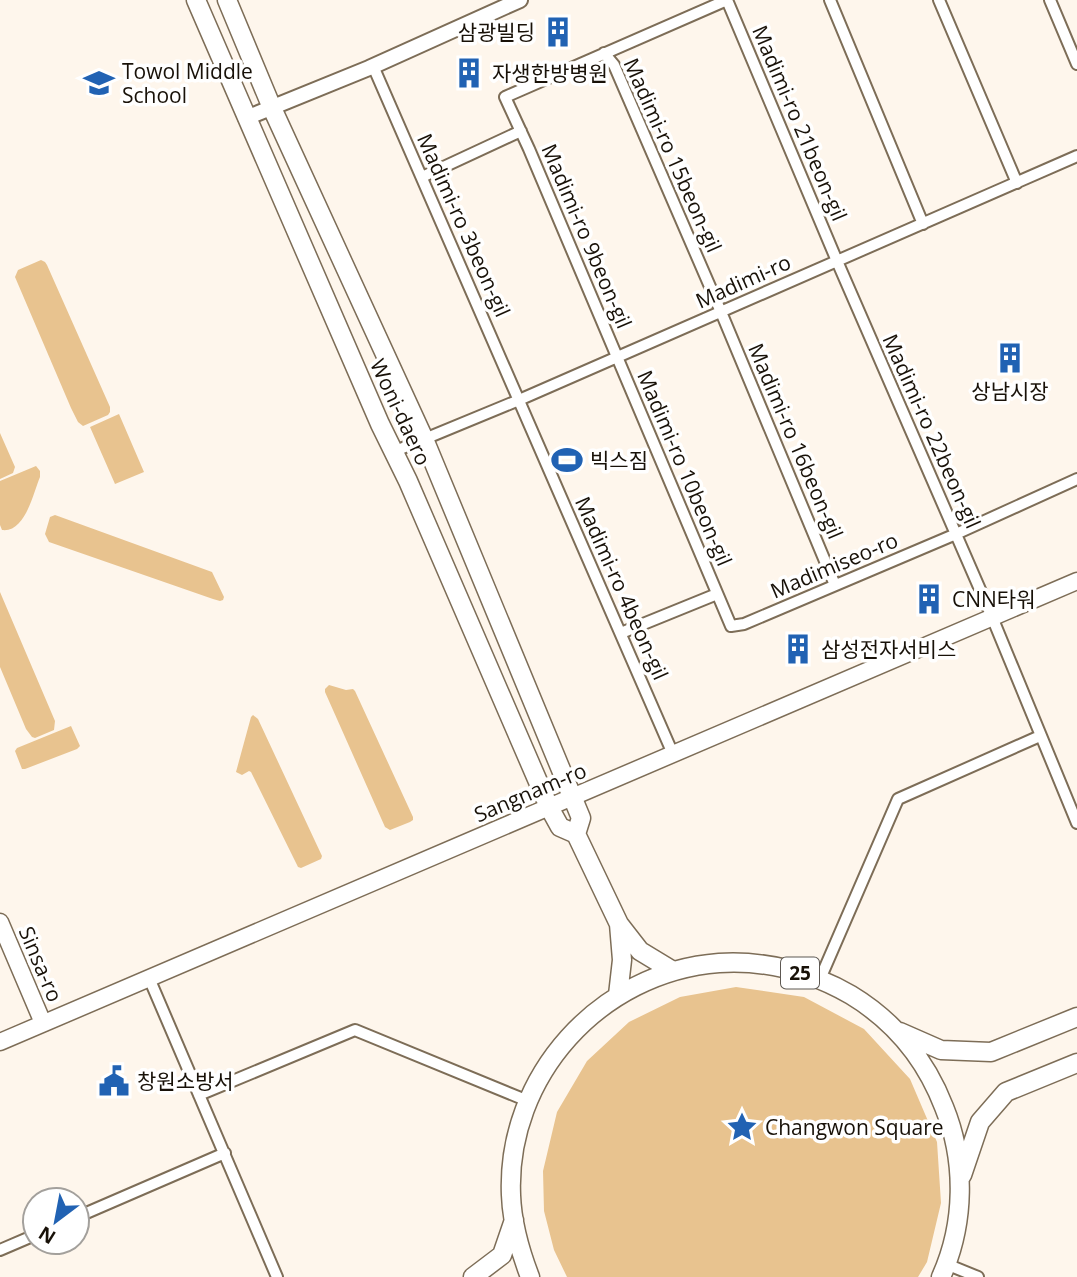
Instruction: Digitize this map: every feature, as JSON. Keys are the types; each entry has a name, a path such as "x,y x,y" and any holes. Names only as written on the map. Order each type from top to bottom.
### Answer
{"main road":[{"name":"Woni-daero","path":"196,0 549,807 560,827 576,834 619,924 640,951 673,971"},
{"name":"Woni-daero","path":"227,0 272,108 424,439 573,797 581,818 576,834"},
{"name":"Sangnam-ro","path":"0,1042 1077,581"},
{"name":"Sinsa-ro","path":"0,922 43,1023"},
{"name":"Woni-daero","path":"618,995 622,960 619,924"},
{"name":"25","path":"530,1277 514,1220 512,1160 528,1101 544,1070 564,1041 589,1016 618,995 645,981 673,971 709,964 747,963 784,968 820,979 859,1000 894,1029 926,1069 948,1115 956,1147 960,1181 957,1223 944,1271"},
{"path":"894,1029 942,1050 991,1052 1077,1017"},
{"path":"960,1181 980,1122 1006,1092 1077,1063"},
{"path":"473,1277 502,1255 514,1220"}],"street":[{"path":"246,118 373,66 520,0"},
{"path":"604,53 727,0"},
{"name":"Madimi-ro 21beon-gil","path":"727,0 837,261"},
{"path":"830,0 923,223"},
{"path":"939,0 1017,183"},
{"path":"1050,0 1077,64"},
{"name":"Madimi-ro 9beon-gil","path":"604,53 505,97 618,357"},
{"name":"Madimi-ro 15beon-gil","path":"604,53 614,65 721,312"},
{"name":"Madimi-ro 3beon-gil","path":"373,66 519,400"},
{"path":"422,177 521,131"},
{"name":"Madimi-ro","path":"393,452 519,400 1077,156"},
{"name":"Madimi-ro 22beon-gil","path":"837,261 992,617 1040,736 1071,795 1077,823"},
{"name":"Madimi-ro 16beon-gil","path":"721,312 835,585"},
{"name":"Madimi-ro 10beon-gil","path":"618,357 717,594"},
{"name":"Madimi-ro 4beon-gil","path":"519,400 674,754"},
{"name":"Madimiseo-ro","path":"717,594 731,626 744,624 956,534 1077,479"},
{"path":"621,634 717,594"},
{"path":"820,979 898,799 1040,736"},
{"path":"149,978 277,1277"},
{"path":"199,1095 355,1030 528,1101"},
{"path":"91,1211 225,1153"},
{"path":"0,1250 21,1241"},
{"path":"944,1271 978,1277"}],"shaded area":[{"path":"41,260 47,265 110,407 108,415 83,426 71,408 15,277 18,270"},
{"path":"119,414 144,472 115,484 90,427"},
{"path":"0,433 15,467 13,473 0,479"},
{"path":"36,466 40,477 27,511 17,525 2,530 0,481"},
{"path":"55,515 212,572 223,600 213,599 49,542 45,534 50,517"},
{"path":"0,592 55,721 54,730 35,738 26,729 0,667"},
{"path":"329,685 355,691 413,817 410,822 390,830 385,827 325,692"},
{"path":"253,715 258,719 322,856 321,859 301,868 298,867 251,772 242,775 236,772"},
{"path":"71,726 80,746 77,749 22,769 15,751 17,748"},
{"name":"Changwon Square","path":"736,987 804,997 864,1029 910,1079 937,1142 941,1203 927,1262 918,1277 567,1277 554,1250 544,1211 543,1171 557,1112 587,1061 629,1022 680,997"}],"place":[{"name":"삼광빌딩","path":"558,32"},
{"name":"자생한방병원","path":"469,73"},
{"name":"Towol Middle School","path":"99,83"},
{"name":"상남시장","path":"1010,358"},
{"name":"빅스짐","path":"567,460"},
{"name":"CNN타워","path":"929,599"},
{"name":"삼성전자서비스","path":"798,649"},
{"name":"창원소방서","path":"114,1081"},
{"name":"Changwon Square","path":"742,1127"}]}
